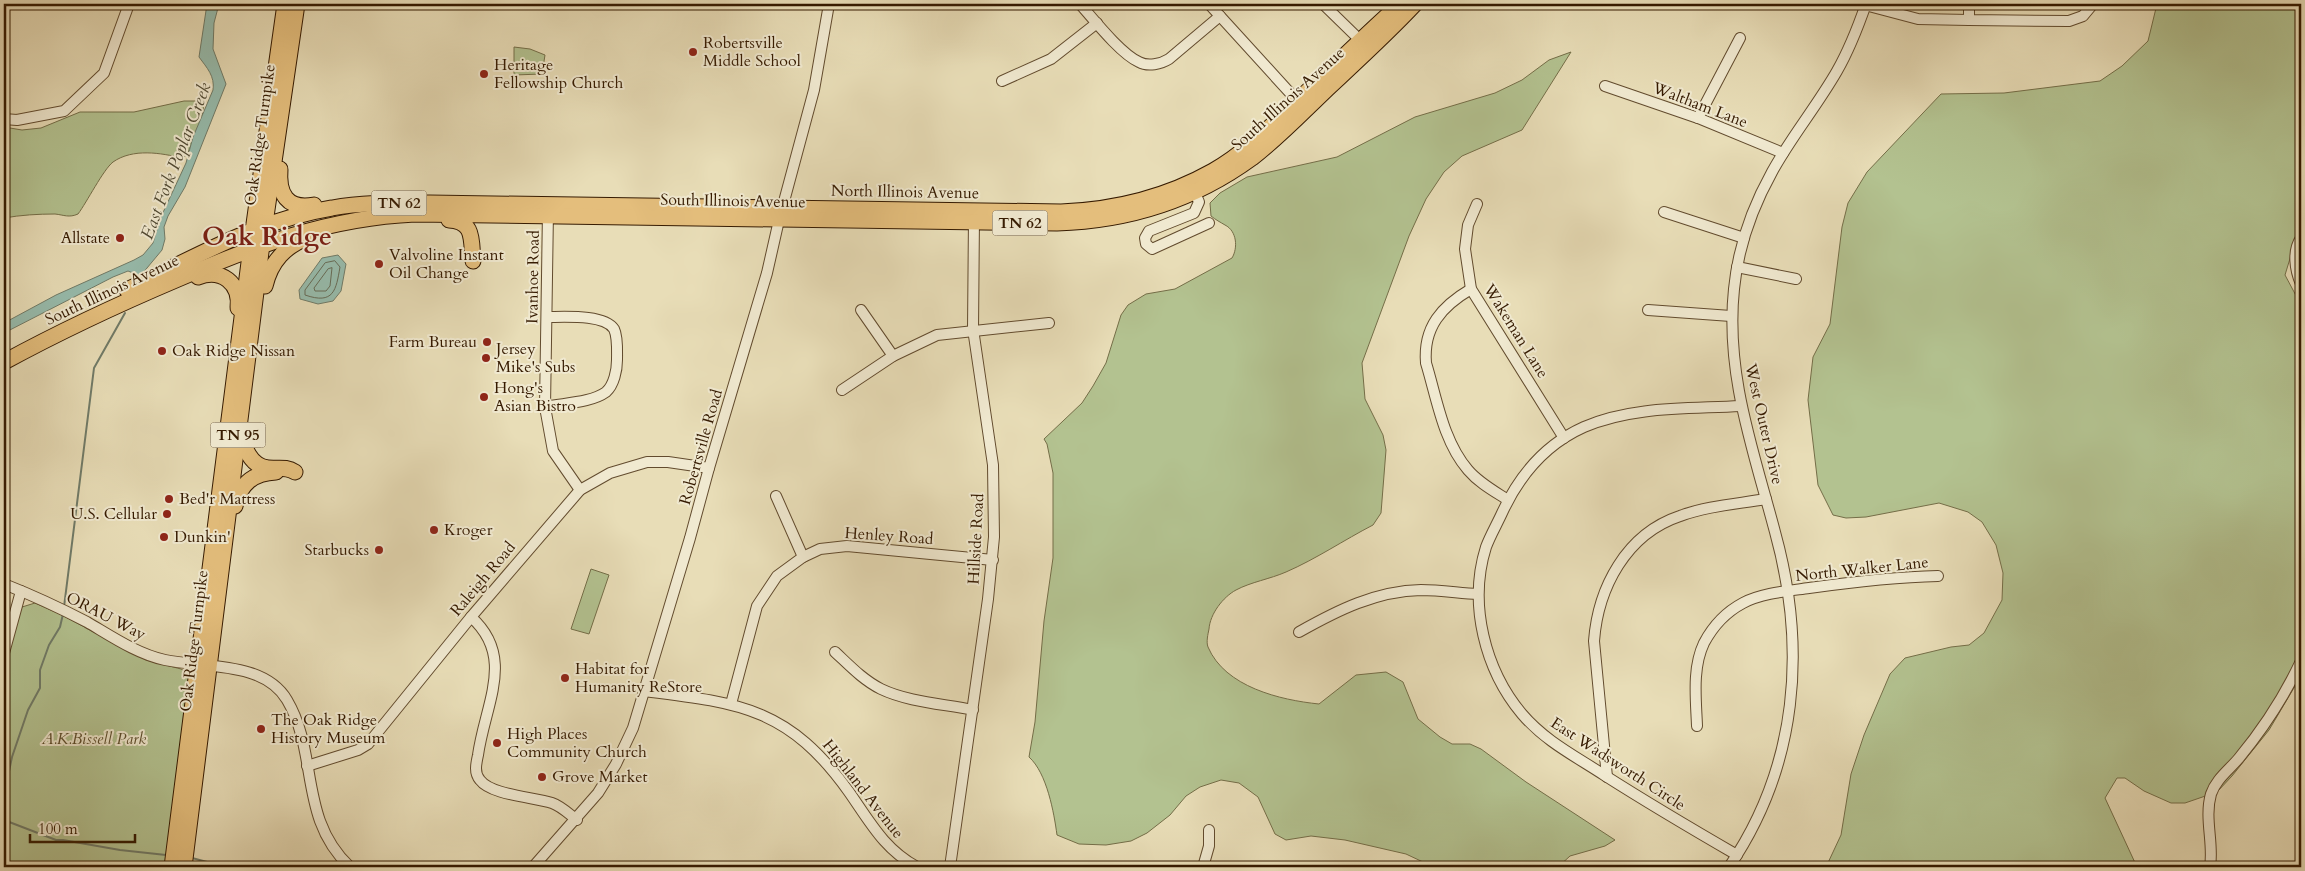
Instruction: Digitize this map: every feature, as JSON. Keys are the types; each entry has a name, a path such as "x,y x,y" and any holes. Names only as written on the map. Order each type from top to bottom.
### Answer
{"highway":[{"name":"Oak Ridge Turnpike","path":"259,229 279,121 297,4"},
{"name":"North Illinois Avenue","path":"259,229 303,214 355,205 387,203 548,211 974,216 1111,208 1193,188 1302,106 1365,45 1400,4"},
{"name":"South Illinois Avenue","path":"1365,45 1415,4"},
{"name":"Oak Ridge Turnpike","path":"172,867 203,666 219,583 247,370 257,246 284,9"},
{"path":"238,236 246,222 266,81 284,9"},
{"path":"279,121 281,146 279,185 287,200 301,207 328,203 355,205"},
{"name":"South Illinois Avenue","path":"4,362 95,315 153,289 257,246 303,231 388,215 490,216 548,211"},
{"path":"388,215 420,220 461,222 467,226 471,233 473,261 478,225 490,216"},
{"path":"219,583 230,545 234,510 242,489 250,479 260,474 295,472 289,468 262,466 253,459 244,447 247,370 268,273 279,255 289,246 301,240 345,228 362,219"},
{"name":"South Illinois Avenue","path":"4,351 210,248 259,229"},
{"name":"Oak Ridge Turnpike","path":"184,867 203,666 237,357 257,246"},
{"path":"153,289 174,287 205,274 218,274 226,278 237,290 239,298 235,329 237,357"}],"street":[{"path":"4,119 17,120 64,111 104,73 129,4"},
{"name":"Robertsville Road","path":"532,867 577,820 598,793 616,764 633,728 767,273 814,90 829,4"},
{"path":"1080,4 1127,54 1138,62 1154,64 1169,59 1220,16"},
{"path":"1209,4 1302,106"},
{"path":"1323,4 1365,45"},
{"path":"1866,4 1918,19 2069,21 2083,16 2093,4"},
{"name":"West Outer Drive","path":"1729,867 1758,815 1770,788 1787,725 1794,658 1789,591 1740,406 1733,359 1731,316 1737,267 1744,238 1761,194 1783,153 1844,58 1866,4"},
{"path":"1969,4 1969,20"},
{"path":"1002,81 1051,59 1097,23"},
{"path":"1698,118 1740,38"},
{"name":"Waltham Lane","path":"1605,86 1698,118 1783,153"},
{"path":"1193,188 1199,202 1194,213 1149,231 1145,238 1146,244 1152,249 1209,222"},
{"name":"Wakeman Lane","path":"1477,204 1468,225 1465,249 1471,289 1564,438"},
{"name":"Ivanhoe Road","path":"548,211 546,407 553,451 580,490"},
{"path":"1664,212 1744,238"},
{"name":"Hillside Road","path":"950,867 993,560 995,521 993,465 973,329 974,216"},
{"path":"2301,238 2296,246 2295,260 2301,284"},
{"path":"1737,267 1796,278"},
{"path":"1471,289 1441,310 1432,323 1426,344 1426,363 1447,435 1456,451 1468,471 1477,480 1508,500"},
{"path":"861,310 893,356"},
{"path":"1648,310 1731,316"},
{"path":"546,407 593,398 606,392 612,384 617,363 616,335 608,324 595,319 547,317"},
{"path":"842,390 893,356 937,335 973,329 1049,323"},
{"name":"East Wadsworth Circle","path":"1737,855 1552,742 1522,714 1508,695 1489,657 1483,632 1478,594 1486,547 1508,500 1531,466 1564,438 1583,428 1625,414 1740,406"},
{"name":"Raleigh Road","path":"307,766 358,750 368,744 471,616 580,490 610,473 647,462 668,462 709,468"},
{"path":"776,496 803,557"},
{"path":"1607,777 1594,641 1596,618 1611,576 1631,548 1645,535 1665,522 1703,509 1766,499"},
{"name":"Henley Road","path":"731,704 758,606 777,576 803,557 820,549 847,546 993,560"},
{"name":"North Walker Lane","path":"1697,726 1696,676 1703,646 1726,614 1744,602 1789,591 1864,581 1938,576"},
{"name":"ORAU Way","path":"4,584 65,611 154,656 203,666"},
{"path":"1299,632 1355,603 1382,595 1421,590 1478,594"},
{"path":"4,653 21,591"},
{"path":"471,616 489,637 496,664 478,753 476,770 479,780 488,788 552,803 577,820"},
{"path":"835,652 862,677 887,691 973,710"},
{"path":"2210,867 2209,804 2212,793 2216,784 2239,758 2276,705 2301,661"},
{"path":"203,666 252,673 274,684 281,691 296,716 315,809 321,826 330,842 350,867"},
{"name":"Highland Avenue","path":"644,691 731,704 774,720 812,746 836,774 886,845 900,858 917,867"},
{"path":"1203,867 1209,846 1210,830"}],"green space":[{"path":"2157,4 2301,4 2301,252 2292,252 2285,275 2301,305 2301,676 2269,730 2217,792 2185,803 2171,803 2144,791 2125,778 2117,778 2105,798 2137,867 1826,867 1841,835 1851,774 1864,735 1890,674 1905,658 1951,647 1969,645 1984,633 2002,600 2003,573 1996,545 1982,522 1968,512 1939,503 1866,517 1846,518 1833,515 1818,485 1808,400 1813,357 1830,324 1842,227 1848,203 1867,172 1941,94 2004,93 2100,81 2122,66 2148,41"},
{"path":"514,47 530,49 545,55 542,74 514,75"},
{"path":"1571,52 1522,130 1462,156 1444,172 1426,199 1409,236 1362,363 1365,399 1383,435 1386,450 1381,513 1373,525 1308,561 1274,577 1248,585 1231,593 1218,606 1212,618 1207,643 1216,661 1240,682 1271,695 1304,702 1319,704 1356,675 1386,672 1403,682 1418,719 1440,737 1452,744 1470,744 1481,749 1526,782 1615,840 1605,846 1570,856 1558,867 1443,867 1423,862 1406,854 1345,840 1311,836 1286,840 1275,834 1258,797 1239,783 1221,780 1200,787 1186,796 1170,815 1147,833 1131,841 1106,845 1079,844 1057,835 1049,794 1041,773 1029,757 1035,722 1044,621 1053,558 1053,473 1047,444 1044,439 1082,403 1093,386 1106,363 1121,315 1128,305 1146,294 1175,289 1232,258 1236,245 1234,235 1229,228 1211,216 1210,203 1220,193 1247,177 1337,157 1415,117 1495,93 1522,80 1549,60"},
{"path":"184,101 197,101 204,104 201,121 187,155 182,158 138,153 113,162 78,214 69,216 55,214 23,215 4,218 4,127 22,130 41,128 80,112 134,112"},
{"path":"591,569 609,575 589,634 571,629"},
{"name":"A.K.Bissell Park","path":"35,603 60,614 146,660 181,669 188,673 192,682 168,867 4,867 4,668 17,614 22,607"}],"water":[{"name":"East Fork Poplar Creek","path":"207,4 219,4 214,23 213,49 226,84 185,187 168,216 164,227 165,239 162,250 142,274 134,278 133,273 128,271 113,277 4,333 4,323 56,295 134,260 143,255 153,243 160,219 186,163 193,137 213,90 212,76 199,57"},
{"path":"338,255 346,264 341,291 333,301 318,304 300,299 299,290 322,258"},
{"path":"621,862 645,864 652,867 607,867"}],"waterway":[{"path":"64,607 94,368 125,313"},
{"path":"4,795 12,757 28,710 40,688 40,670 49,645 60,627 63,614"},
{"path":"4,820 56,840 166,855"},
{"path":"192,858 226,867"}],"place":[{"name":"Robertsville Middle School","path":"693,52"},
{"name":"Heritage Fellowship Church","path":"484,74"},
{"name":"Allstate","path":"120,238"},
{"name":"Valvoline Instant Oil Change","path":"379,264"},
{"name":"Farm Bureau","path":"487,342"},
{"name":"Oak Ridge Nissan","path":"162,351"},
{"name":"Jersey Mike's Subs","path":"486,358"},
{"name":"Hong's Asian Bistro","path":"484,397"},
{"name":"Bed'r Mattress","path":"169,499"},
{"name":"U.S. Cellular","path":"167,514"},
{"name":"Kroger","path":"434,530"},
{"name":"Dunkin'","path":"164,537"},
{"name":"Starbucks","path":"379,550"},
{"name":"Habitat for Humanity ReStore","path":"565,678"},
{"name":"The Oak Ridge History Museum","path":"261,729"},
{"name":"High Places Community Church","path":"497,743"},
{"name":"Grove Market","path":"542,777"}],"district":[{"name":"Oak Ridge","path":"267,236"}]}
